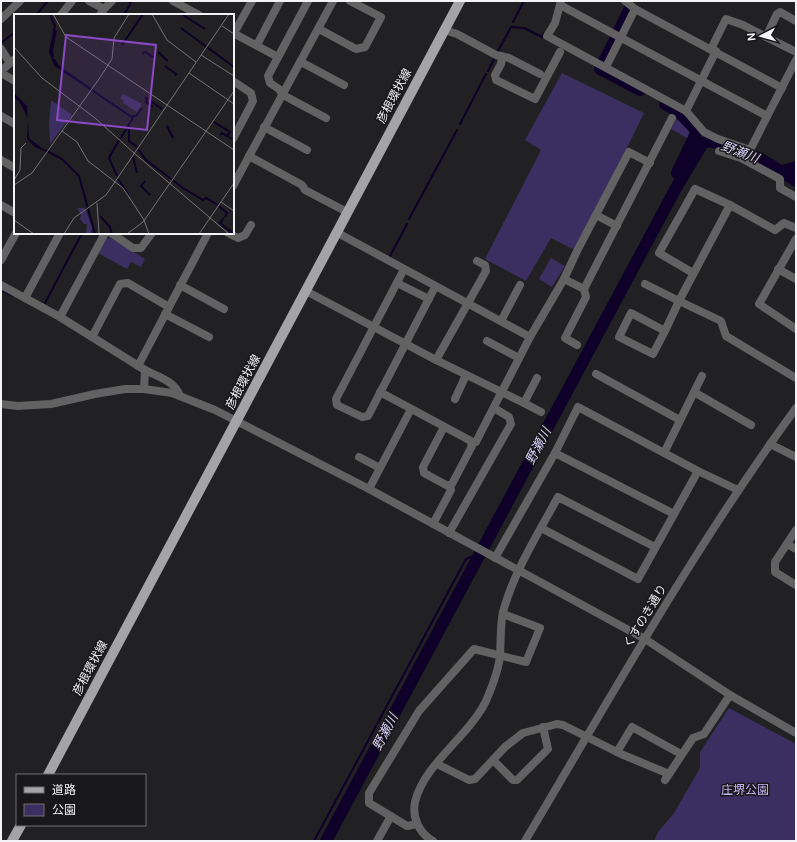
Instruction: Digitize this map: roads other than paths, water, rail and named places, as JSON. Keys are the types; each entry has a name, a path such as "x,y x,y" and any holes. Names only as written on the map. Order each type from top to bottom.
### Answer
{"main road":[{"name":"彦根環状線","path":"49,774 460,1"},
{"path":"12,841 20,826"}],"street":[{"path":"1,19 20,1"},
{"path":"62,14 72,1"},
{"path":"89,1 102,12 112,1"},
{"path":"173,1 188,12"},
{"path":"252,1 234,33 278,56"},
{"path":"257,45 280,1"},
{"path":"308,1 268,76 270,83 279,88 283,95 326,118"},
{"path":"234,184 333,1"},
{"path":"319,29 356,49 365,47 381,17 350,1"},
{"path":"625,1 635,9 782,88"},
{"path":"767,116 621,38 560,3 555,23 547,36 686,111 704,132 718,139 750,150 796,60"},
{"path":"606,67 635,9"},
{"path":"766,37 777,14 780,12 796,20"},
{"path":"686,111 701,81 726,19 796,52"},
{"path":"444,30 457,34 540,74"},
{"path":"1,50 13,61 1,72 14,80"},
{"path":"502,57 501,64 495,75 496,80 535,99 560,52"},
{"path":"301,62 344,85"},
{"path":"234,82 251,92 253,101 234,137"},
{"path":"1,116 14,123"},
{"path":"577,345 565,338 586,297 584,289 672,118"},
{"path":"264,127 307,150"},
{"path":"719,151 741,158 780,179 780,188 796,196"},
{"path":"471,443 476,442 530,337 564,279 629,152 650,163"},
{"path":"249,156 302,185 305,190 347,212"},
{"path":"1,160 14,167"},
{"path":"693,273 659,253 695,189 730,205 775,230 784,223 796,228"},
{"path":"1,205 14,212"},
{"path":"665,331 631,313 619,337 653,354 665,331 693,273 730,205"},
{"path":"596,215 617,226"},
{"path":"230,234 238,238 246,235 251,224"},
{"path":"336,232 435,285 435,287 530,337"},
{"path":"1,260 4,246 15,234"},
{"path":"25,298 57,234"},
{"path":"60,317 104,234"},
{"path":"112,234 133,248 141,248 151,234"},
{"path":"144,389 141,368 167,310 207,234"},
{"path":"796,239 759,304 796,329"},
{"path":"436,360 486,271 485,265 477,261"},
{"path":"778,270 796,279"},
{"path":"402,273 336,399 337,405 362,418 368,416 435,287"},
{"path":"564,279 584,289"},
{"path":"92,337 120,284 128,283 209,337"},
{"path":"397,283 429,299"},
{"path":"645,284 721,321 726,336 796,378"},
{"path":"1,285 60,317 141,368 173,384 177,388 180,396"},
{"path":"501,322 520,285"},
{"path":"180,286 224,309"},
{"path":"306,291 436,360 541,412"},
{"path":"487,341 519,358"},
{"path":"596,374 680,420"},
{"path":"455,398 466,375"},
{"path":"664,453 702,376"},
{"path":"524,403 537,378"},
{"path":"1,404 18,406 52,404 103,393 144,389 172,393 180,396 237,420 369,489 519,572 645,639 730,695 796,733"},
{"path":"380,392 471,440 472,446 452,484 450,485 451,490 433,524"},
{"path":"694,392 751,425"},
{"path":"492,557 555,453 578,407 698,471 738,490"},
{"path":"449,533 511,424 509,417 494,408"},
{"name":"くすのき通り","path":"525,841 688,568 738,490 796,408"},
{"path":"369,489 411,409"},
{"path":"444,427 423,467 424,473 450,485"},
{"path":"770,444 796,457"},
{"path":"555,453 674,514"},
{"path":"359,457 380,468"},
{"path":"541,528 638,579 698,471"},
{"path":"428,840 415,820 415,804 418,793 437,764 476,718 486,701 497,671 500,656 503,614 528,551 558,498 655,547"},
{"path":"796,530 775,562 775,572 796,585"},
{"path":"787,544 796,548"},
{"path":"417,824 407,826 370,803 369,793 418,712 474,649 526,662 540,628 503,614"},
{"path":"437,764 469,780 480,774 505,747 523,733 556,724 563,725 667,777 693,738 704,734 730,695"},
{"path":"493,760 513,780 517,780 548,749 543,727"},
{"path":"617,752 632,727 681,754"},
{"path":"377,841 391,816"}],"waterway":[{"path":"37,14 48,1"},
{"path":"125,14 131,3 128,1"},
{"path":"513,22 524,1"},
{"path":"618,33 630,8"},
{"path":"498,51 511,27 524,28 542,37 544,33"},
{"path":"1,43 14,33"},
{"path":"603,63 616,38"},
{"path":"488,71 494,59"},
{"path":"601,68 600,69 640,90"},
{"path":"460,124 486,74"},
{"path":"665,104 678,111 697,131 677,173"},
{"path":"409,219 457,130"},
{"name":"野瀬川","path":"326,841 676,188 703,143 711,141 761,159 796,181"},
{"path":"780,172 796,167"},
{"path":"389,258 407,224"},
{"path":"45,303 81,234"},
{"path":"1,290 13,296"},
{"path":"314,841 466,559 481,553"}],"park label":[{"name":"庄堺公園","path":"745,790"}]}
